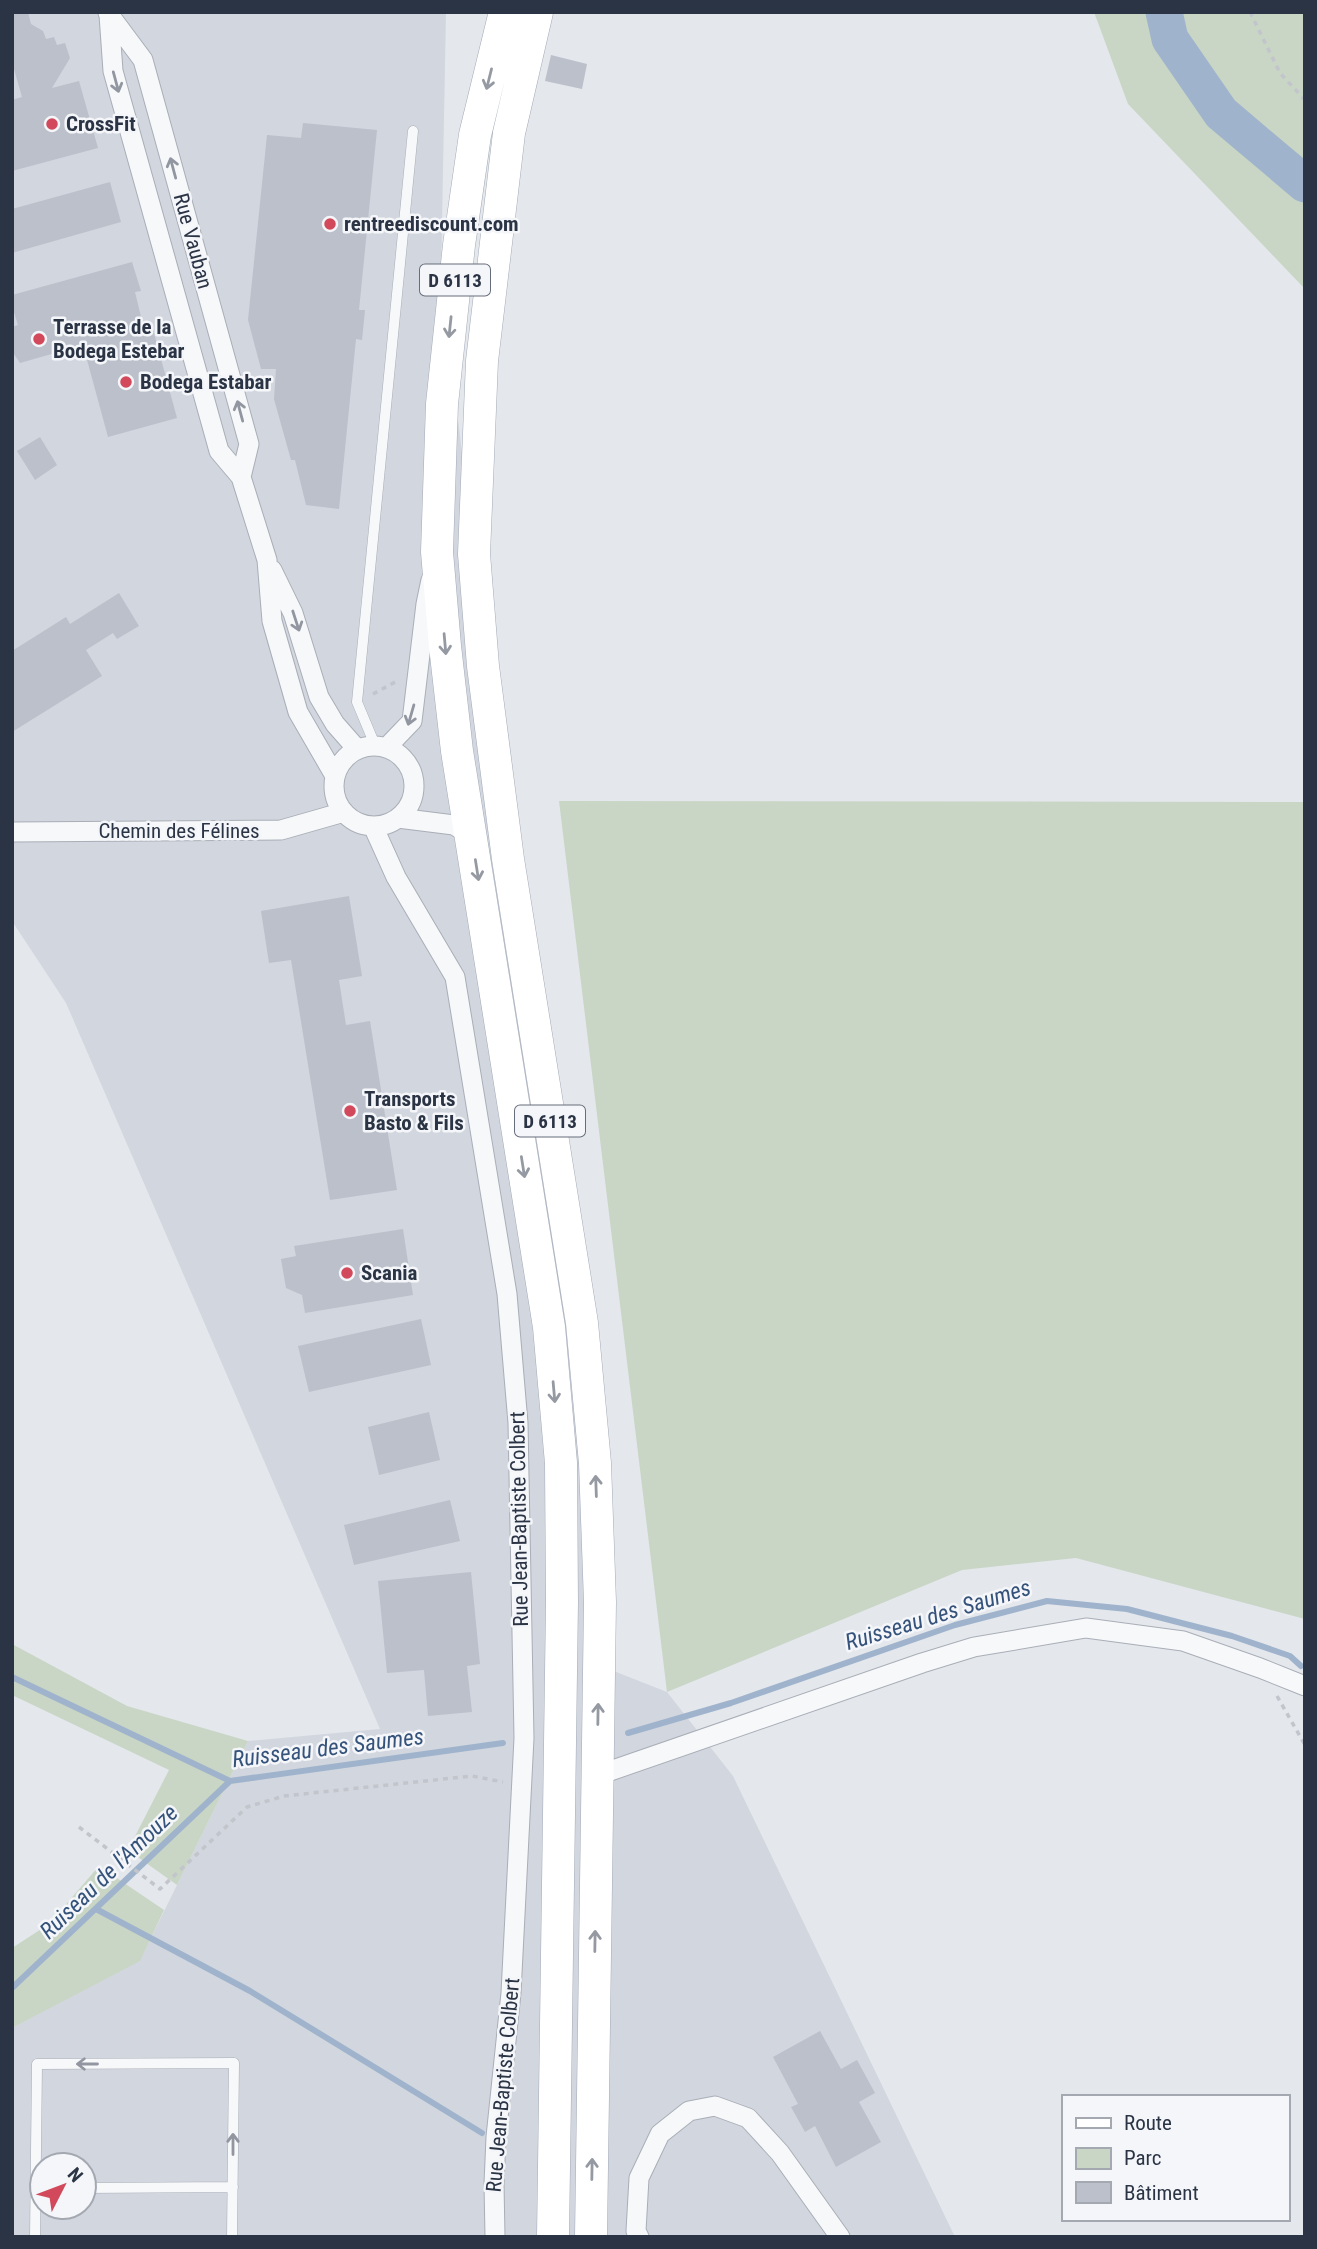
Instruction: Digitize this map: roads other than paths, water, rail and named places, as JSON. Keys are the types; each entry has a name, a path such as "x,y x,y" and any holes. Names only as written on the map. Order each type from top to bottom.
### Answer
{"main road":[{"name":"D 6113","path":"505,12 475,135 459,246 442,404 437,552 457,751 549,1327 561,1463 561,1672 553,2237"},
{"name":"D 6113","path":"537,12 509,133 482,361 474,554 483,666 508,859 582,1323 595,1463 599,1588 591,2237"}],"street":[{"name":"Rue Vauban","path":"108,13 113,71 219,452 241,477 267,560 293,613 319,697 335,724 373,747"},
{"name":"Rue Vauban","path":"108,13 143,60 249,444 241,477"},
{"path":"373,747 398,753 414,776 412,800 398,818 373,826 357,822 344,811 335,795 335,776 343,760 373,747 412,721 426,604 437,552"},
{"name":"Rue Vauban","path":"267,560 272,621 298,712 335,776"},
{"name":"Chemin des Félines","path":"12,832 281,830 344,811"},
{"path":"398,818 454,825 471,836"},
{"name":"Rue Jean-Baptiste Colbert","path":"373,826 396,877 455,977 507,1294 518,1423 524,1738 511,1993 496,2137 495,2237"},
{"path":"597,1773 610,1771 961,1651 1086,1628 1183,1641 1305,1686"},
{"path":"639,2237 636,2231 639,2178 660,2134 690,2111 715,2106 748,2118 780,2153 840,2237"}],"lane":[{"path":"373,747 357,702 413,131"},
{"path":"38,2151 37,2064 234,2063 232,2237"},
{"path":"98,2188 233,2187"}],"waterway":[{"path":"1164,12 1170,39 1221,113 1305,184"},
{"name":"Ruisseau des Saumes","path":"628,1733 731,1703 955,1625 1047,1601 1127,1609 1232,1636 1290,1656 1301,1666"},
{"name":"Ruisseau des Saumes","path":"12,1677 230,1781 503,1743"},
{"name":"Ruiseau de l'Amouze","path":"12,1988 230,1781"},
{"path":"96,1909 250,1991 482,2133"}],"place":[{"name":"CrossFit","path":"52,124"},
{"name":"rentreediscount.com","path":"330,224"},
{"name":"Terrasse de la Bodega Estebar","path":"39,339"},
{"name":"Bodega Estabar","path":"126,382"},
{"name":"Transports Basto & Fils","path":"350,1111"},
{"name":"Scania","path":"347,1273"}]}
